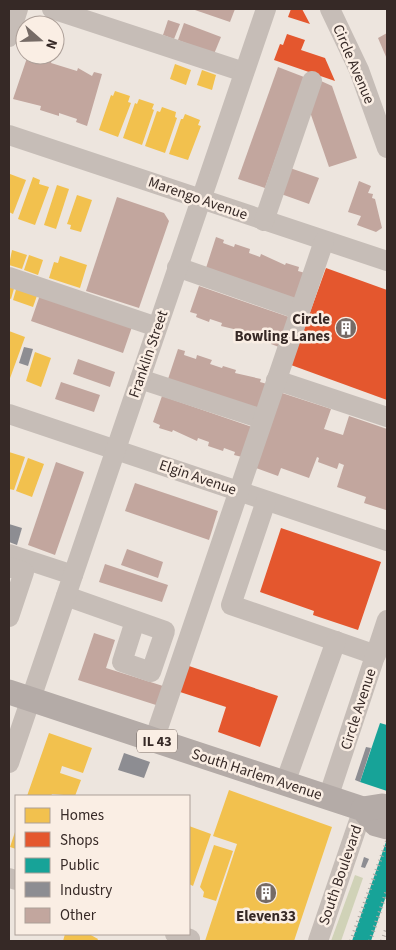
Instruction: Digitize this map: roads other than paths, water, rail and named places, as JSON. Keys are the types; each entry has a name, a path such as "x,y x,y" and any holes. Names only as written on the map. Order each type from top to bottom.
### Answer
{"main road":[{"name":"South Harlem Avenue","path":"20,695 363,809 387,807"},
{"name":"South Harlem Avenue","path":"363,809 376,824 387,827"}],"street":[{"path":"9,37 18,9"},
{"path":"52,9 244,72"},
{"name":"Franklin Street","path":"9,763 20,695 66,596 266,9"},
{"name":"Circle Avenue","path":"330,9 359,70 387,148"},
{"path":"264,220 312,81"},
{"name":"Marengo Avenue","path":"9,135 387,261"},
{"path":"154,740 237,491 324,241"},
{"path":"178,267 300,310"},
{"path":"9,277 157,327"},
{"path":"140,378 262,419"},
{"path":"276,380 387,417"},
{"name":"Elgin Avenue","path":"9,414 387,541"},
{"path":"231,605 266,501"},
{"path":"9,554 72,575"},
{"path":"9,567 24,572 9,617"},
{"path":"66,596 135,621"},
{"path":"202,596 376,656"},
{"name":"Circle Avenue","path":"328,798 387,620"},
{"path":"285,783 336,642"},
{"name":"South Boulevard","path":"318,941 363,809"}],"railway":[{"path":"351,941 387,841"},
{"path":"370,941 387,890"},
{"path":"382,941 387,927"}],"place":[{"name":"Circle Bowling Lanes","path":"346,328"},
{"name":"Eleven33","path":"266,893"}]}
